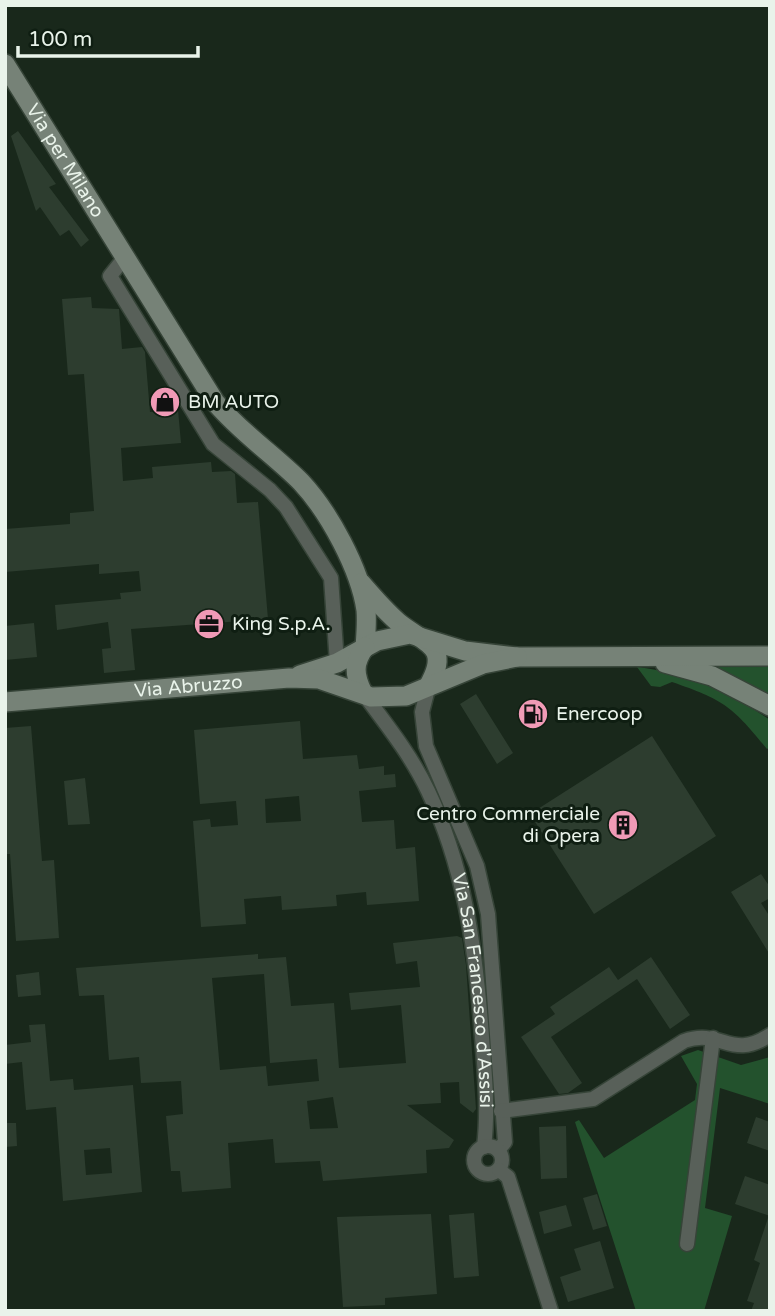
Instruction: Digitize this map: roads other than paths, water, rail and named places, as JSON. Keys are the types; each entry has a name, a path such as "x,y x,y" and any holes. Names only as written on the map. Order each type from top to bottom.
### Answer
{"main road":[{"name":"Via per Milano","path":"5,64 127,256"},
{"path":"127,256 215,402 254,444 278,461 316,498 358,579 367,622 365,647 358,657 355,670 363,693 371,697 406,696 483,664 517,657"},
{"path":"358,579 400,624 422,637 465,651 517,657 770,656"},
{"path":"365,647 397,635 422,637 438,656 438,666 429,685"},
{"name":"Via Abruzzo","path":"289,678 337,663 365,647"},
{"path":"640,657 712,676 770,706"},
{"name":"Via Abruzzo","path":"5,702 289,678 319,679 363,693"}],"street":[{"path":"127,256 110,276 195,416 213,444 270,490 286,508 331,578 337,663"},
{"name":"Via San Francesco d'Assisi","path":"363,693 395,736 428,790 442,824 470,919 477,962 491,1149 505,1142 488,914 477,866 426,746 422,712 429,685"},
{"path":"501,1111 593,1099 684,1041 699,1036 713,1038 733,1047 754,1046 770,1035"},
{"path":"687,1244 713,1038"},
{"path":"491,1149 503,1161 499,1170 487,1175 477,1169 475,1157 491,1149"},
{"path":"499,1170 508,1177 551,1311"}],"place":[{"name":"BM AUTO","path":"165,402"},
{"name":"King S.p.A.","path":"209,624"},
{"name":"Enercoop","path":"533,714"},
{"name":"Centro Commerciale di Opera","path":"623,825"}]}
